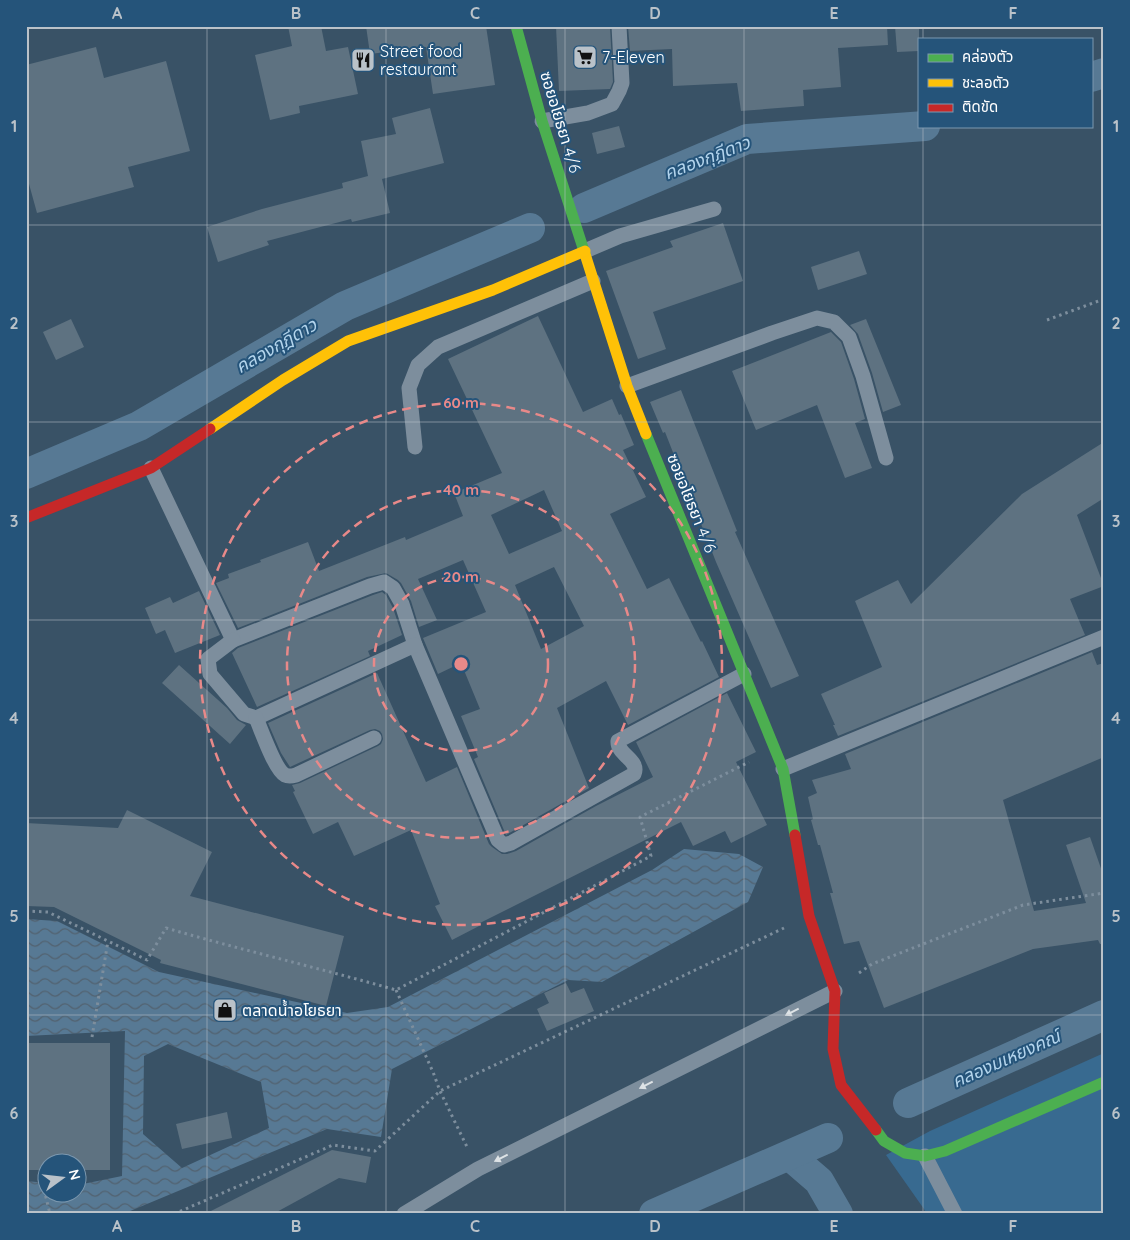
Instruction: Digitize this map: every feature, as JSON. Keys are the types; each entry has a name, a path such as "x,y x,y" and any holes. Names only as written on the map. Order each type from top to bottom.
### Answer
{"street":[{"name":"ซอยอโยธยา 4/6","path":"516,26 542,121 627,386 783,768 809,916 835,991"},
{"path":"26,518 151,468 284,380 348,341 493,290 585,251"},
{"path":"835,991 833,1049 842,1085 884,1140 905,1153 925,1156 945,1150 1104,1082"}],"lane":[{"path":"542,121 588,113 612,104 622,83 620,26"},
{"path":"585,251 620,236 714,209"},
{"path":"415,447 409,388 418,365 438,347 593,281"},
{"path":"627,386 817,318 834,322 849,338 863,376 886,458"},
{"path":"151,468 233,640"},
{"path":"415,645 256,718 244,714 210,674 208,659 233,640 384,582 393,588 402,604 415,645 498,840 504,845 511,843 634,774 636,770 635,765 620,750 618,741 744,674"},
{"path":"783,768 1104,637"},
{"path":"256,718 274,760 286,776 296,775 374,738"},
{"path":"404,1214 478,1169 835,991"},
{"path":"925,1156 955,1214"}],"path":[{"path":"1047,320 1104,299"},
{"path":"26,911 48,912 108,943 147,960 166,928 396,990 651,856 640,817 774,749"},
{"path":"835,991 872,964 1023,905 1104,893"},
{"path":"174,1214 332,1145 375,1151 440,1091 809,916"},
{"path":"92,1037 108,943"},
{"path":"396,990 440,1091 478,1169"}],"shaded area":[{"path":"1104,1053 1104,1214 926,1214 886,1155 930,1131"}],"water":[{"path":"684,849 739,854 763,867 748,902 602,982 568,980 392,1069 381,1137 327,1129 123,1214 26,1214 26,1181 38,1182 38,1202 88,1202 88,1183 122,1176 125,1031 26,1036 26,919 57,921 159,972 347,1013 388,1007 652,870","holes":["168,1044 261,1082 269,1128 182,1168 143,1134 144,1056"]}],"building":[{"path":"288,26 321,26 326,51 348,47 358,94 299,106 300,113 270,120 255,55 292,46"},
{"path":"366,26 486,26 495,85 433,94 426,47 370,54"},
{"name":"7-Eleven","path":"556,26 610,26 613,82 610,89 559,91"},
{"path":"628,26 887,26 888,45 838,48 841,87 803,90 804,106 741,111 737,83 673,86 672,49 630,51"},
{"path":"895,26 919,26 918,51 897,52"},
{"path":"96,47 104,78 166,61 190,151 128,167 134,187 37,213 26,173 26,65"},
{"path":"430,108 444,163 382,179 390,213 352,222 351,219 267,241 269,245 218,262 207,227 262,209 343,188 342,183 368,176 361,141 396,134 392,118"},
{"path":"619,126 625,147 597,154 592,133"},
{"path":"723,223 743,281 653,312 666,349 638,359 606,271 673,247 670,241"},
{"path":"859,251 867,274 818,290 811,267"},
{"path":"538,316 583,412 612,399 619,415 621,414 634,445 623,450 646,497 610,514 647,589 669,578 719,677 628,725 606,681 557,708 589,788 506,835 474,759 478,757 461,716 480,709 461,663 438,674 423,638 486,612 463,560 418,579 437,620 419,627 411,601 401,583 386,573 367,577 238,628 216,583 229,578 228,574 308,542 319,571 405,537 406,540 463,516 454,493 502,473 448,359","holes":["544,490 562,531 509,554 491,515","554,567 584,626 541,649 515,585"]},
{"path":"71,319 84,347 56,360 43,332"},
{"path":"866,319 901,405 883,412 858,334 850,325"},
{"path":"831,332 841,342 854,379 865,419 855,423 872,468 845,478 817,405 756,430 732,371"},
{"path":"681,390 737,531 735,532 799,676 771,688 716,562 665,432 663,433 650,402"},
{"path":"1104,442 1104,498 1077,515 1104,586 1070,599 1085,635 838,736 821,694 882,667 855,601 898,580 911,604 1022,494"},
{"path":"199,591 220,635 175,653 165,630 156,634 145,608 170,597 173,603"},
{"path":"382,592 386,595 393,608 402,635 368,651 370,656 257,707 232,653 238,648"},
{"path":"1092,652 1097,665 1104,663 1104,757 1003,800 1034,911 1086,903 1066,845 1090,837 1104,877 1104,944 1100,944 1098,940 1033,949 884,1008 859,941 844,944 830,893 833,893 811,820 813,819 808,797 817,793 812,780 851,769 845,754"},
{"path":"179,665 227,708 237,720 246,725 230,744 162,683"},
{"path":"377,673 426,782 457,767 489,844 502,854 516,851 596,806 653,777 636,742 727,693 756,752 736,762 767,825 731,843 725,831 693,846 681,822 480,923 481,925 452,940 435,906 440,904 411,830 354,856 338,822 313,834 293,792 295,791 292,785 300,783 381,744 383,739 380,731 370,730 290,767 281,753 268,723"},
{"path":"127,810 212,852 190,896 344,936 326,1006 160,963 161,960 54,907 26,906 26,823 118,828"},
{"path":"566,983 571,993 584,988 594,1011 547,1031 537,1009 549,1003 544,993"},
{"path":"26,1043 110,1043 110,1170 88,1170 88,1152 38,1152 38,1170 26,1170"},
{"path":"227,1112 232,1138 182,1149 176,1124"},
{"path":"332,1150 371,1157 366,1183 339,1178 273,1214 205,1214"}],"waterway":[{"name":"คลองกุฎีดาว","path":"1092,77 1104,73"},
{"name":"คลองกุฎีดาว","path":"584,208 747,139 918,127"},
{"name":"คลองกุฎีดาว","path":"26,474 139,426 345,306 530,228"},
{"name":"คลองมเหยงคณ์","path":"908,1103 1104,1015"},
{"name":"คลองมเหยงคณ์","path":"654,1214 828,1138"},
{"path":"790,1156 819,1181 838,1214"}],"traffic: fast":[{"path":"516,26 542,121 585,254"},
{"path":"646,434 783,769 795,835"},
{"path":"876,1130 884,1141 905,1153 925,1156 945,1151 1104,1082"}],"traffic: slow":[{"path":"210,429 283,380 348,341 493,290 585,251"},
{"path":"585,254 627,386 646,434"}],"traffic: jam":[{"path":"26,518 151,468 210,429"},
{"path":"795,835 809,916 835,991 833,1049 841,1085 876,1130"}],"place":[{"name":"7-Eleven","path":"585,57"},
{"name":"Street food restaurant","path":"363,60"},
{"name":"ตลาดน้ำอโยธยา","path":"225,1010"}]}
